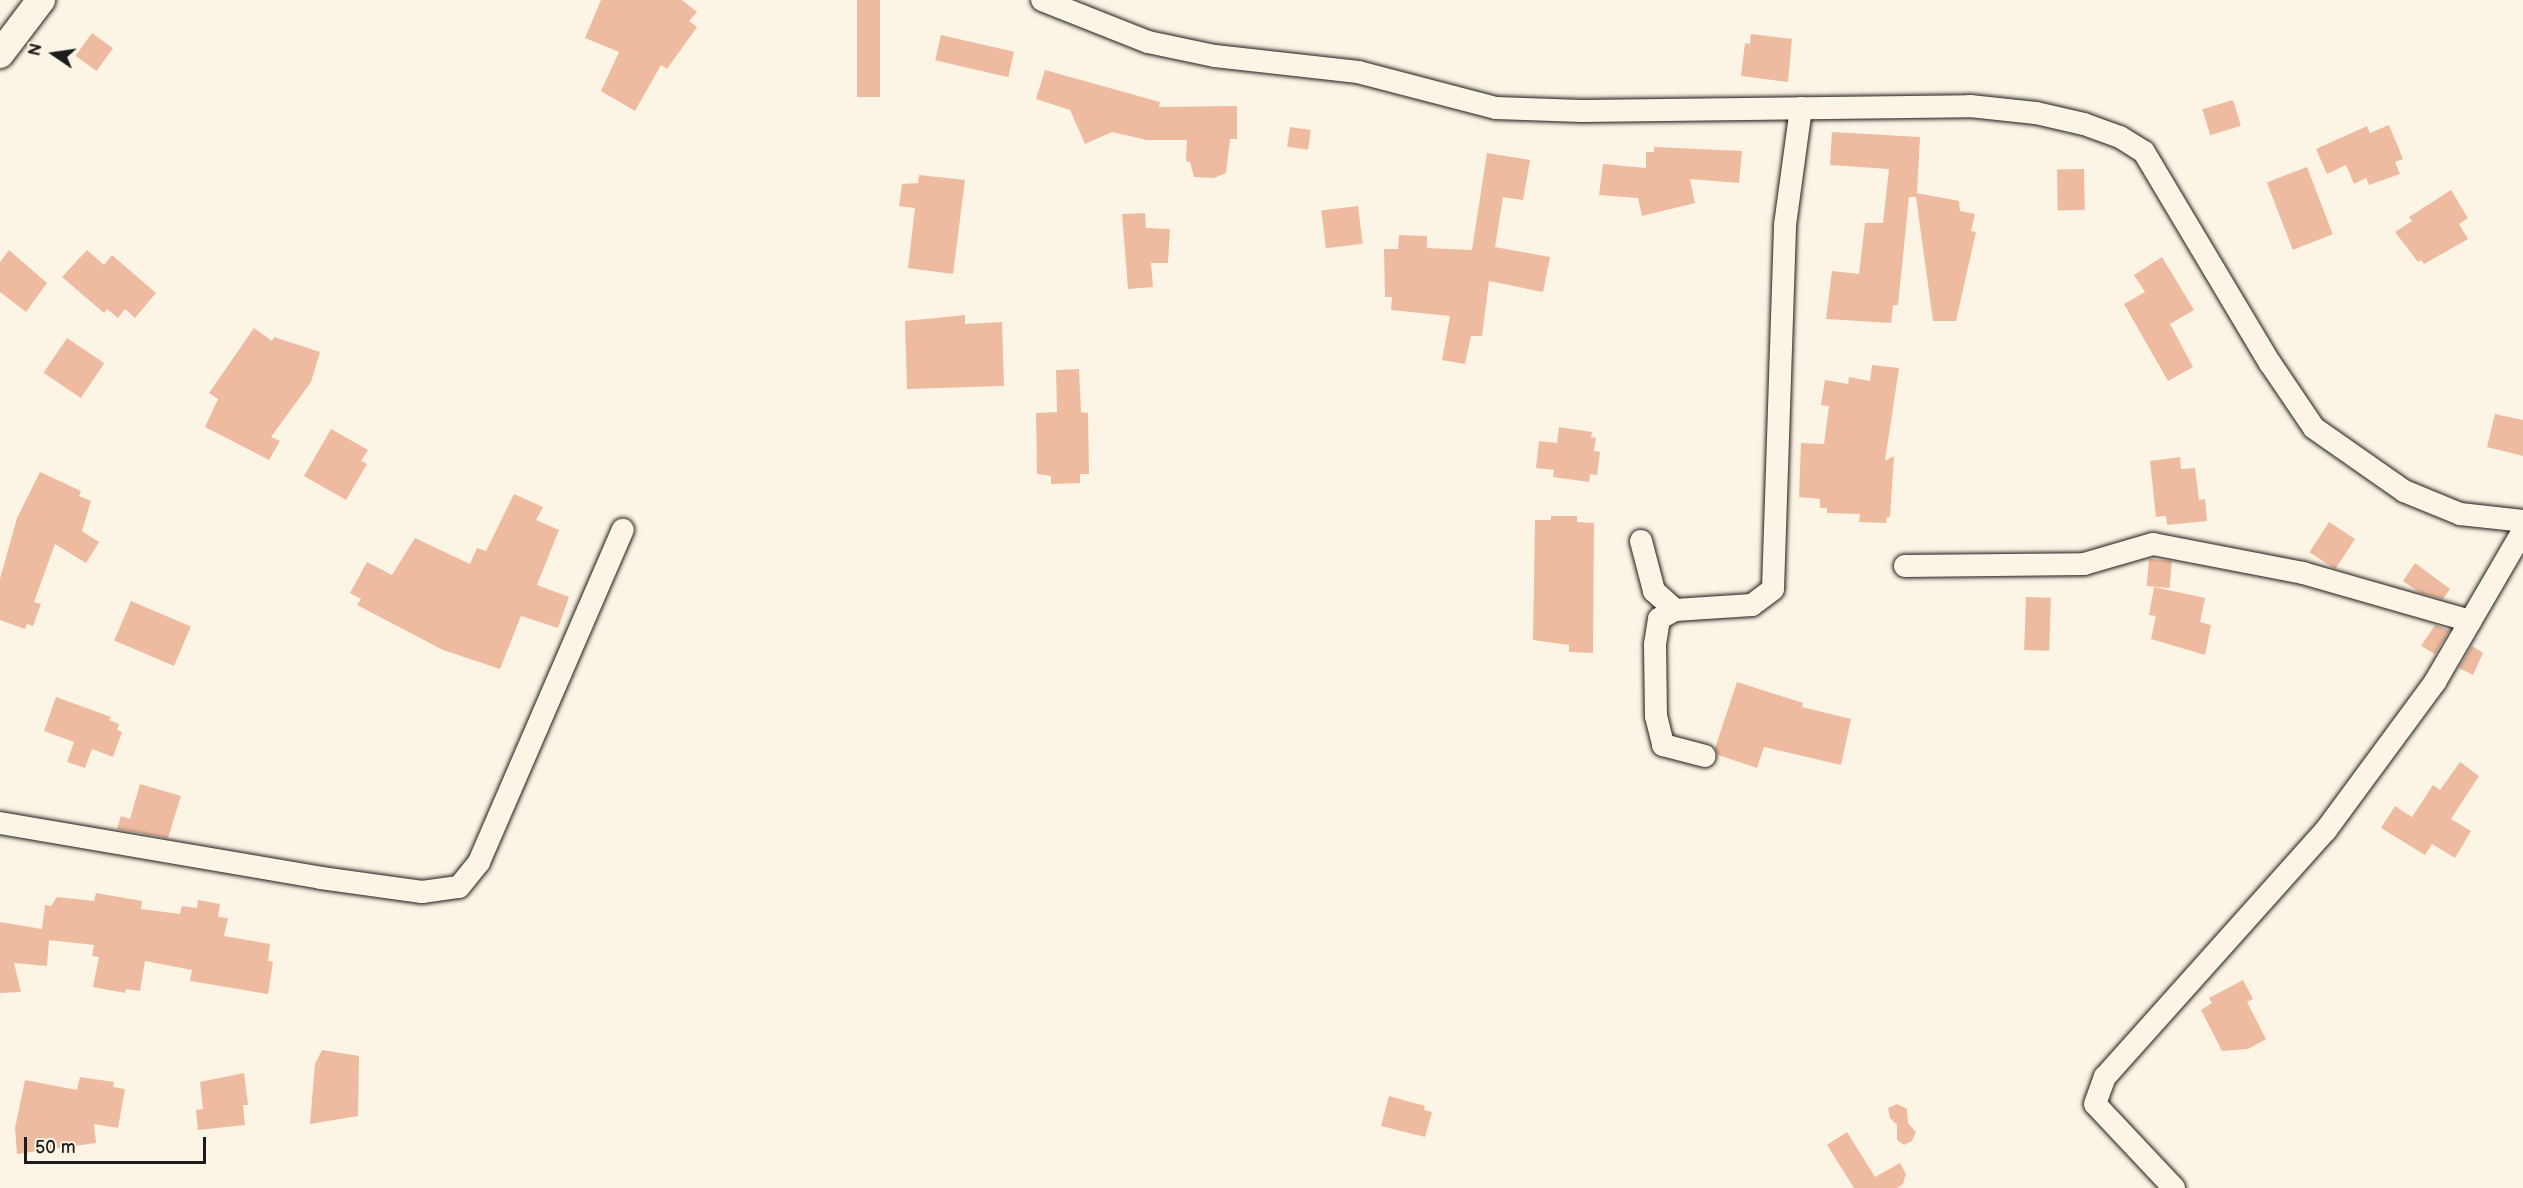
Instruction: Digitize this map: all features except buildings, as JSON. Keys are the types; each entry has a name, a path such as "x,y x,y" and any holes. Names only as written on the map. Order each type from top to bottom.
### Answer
{"street":[{"path":"0,54 41,0"},
{"path":"1042,0 1148,42 1227,57 1358,72 1496,108 1582,111 1970,106 2036,112 2120,137 2144,152 2270,363 2314,428 2404,491 2460,514 2523,520"},
{"path":"1705,756 1663,745 1656,716 1655,645 1659,619 1675,610 1752,605 1773,589 1785,225 1801,108"},
{"path":"0,823 321,878 422,892 459,887 479,862 623,530"},
{"path":"2174,1188 2095,1104 2104,1077 2326,830 2435,682 2523,531"},
{"path":"1641,541 1654,591 1675,610"},
{"path":"1905,566 2084,564 2153,544 2303,573 2470,621"}]}
